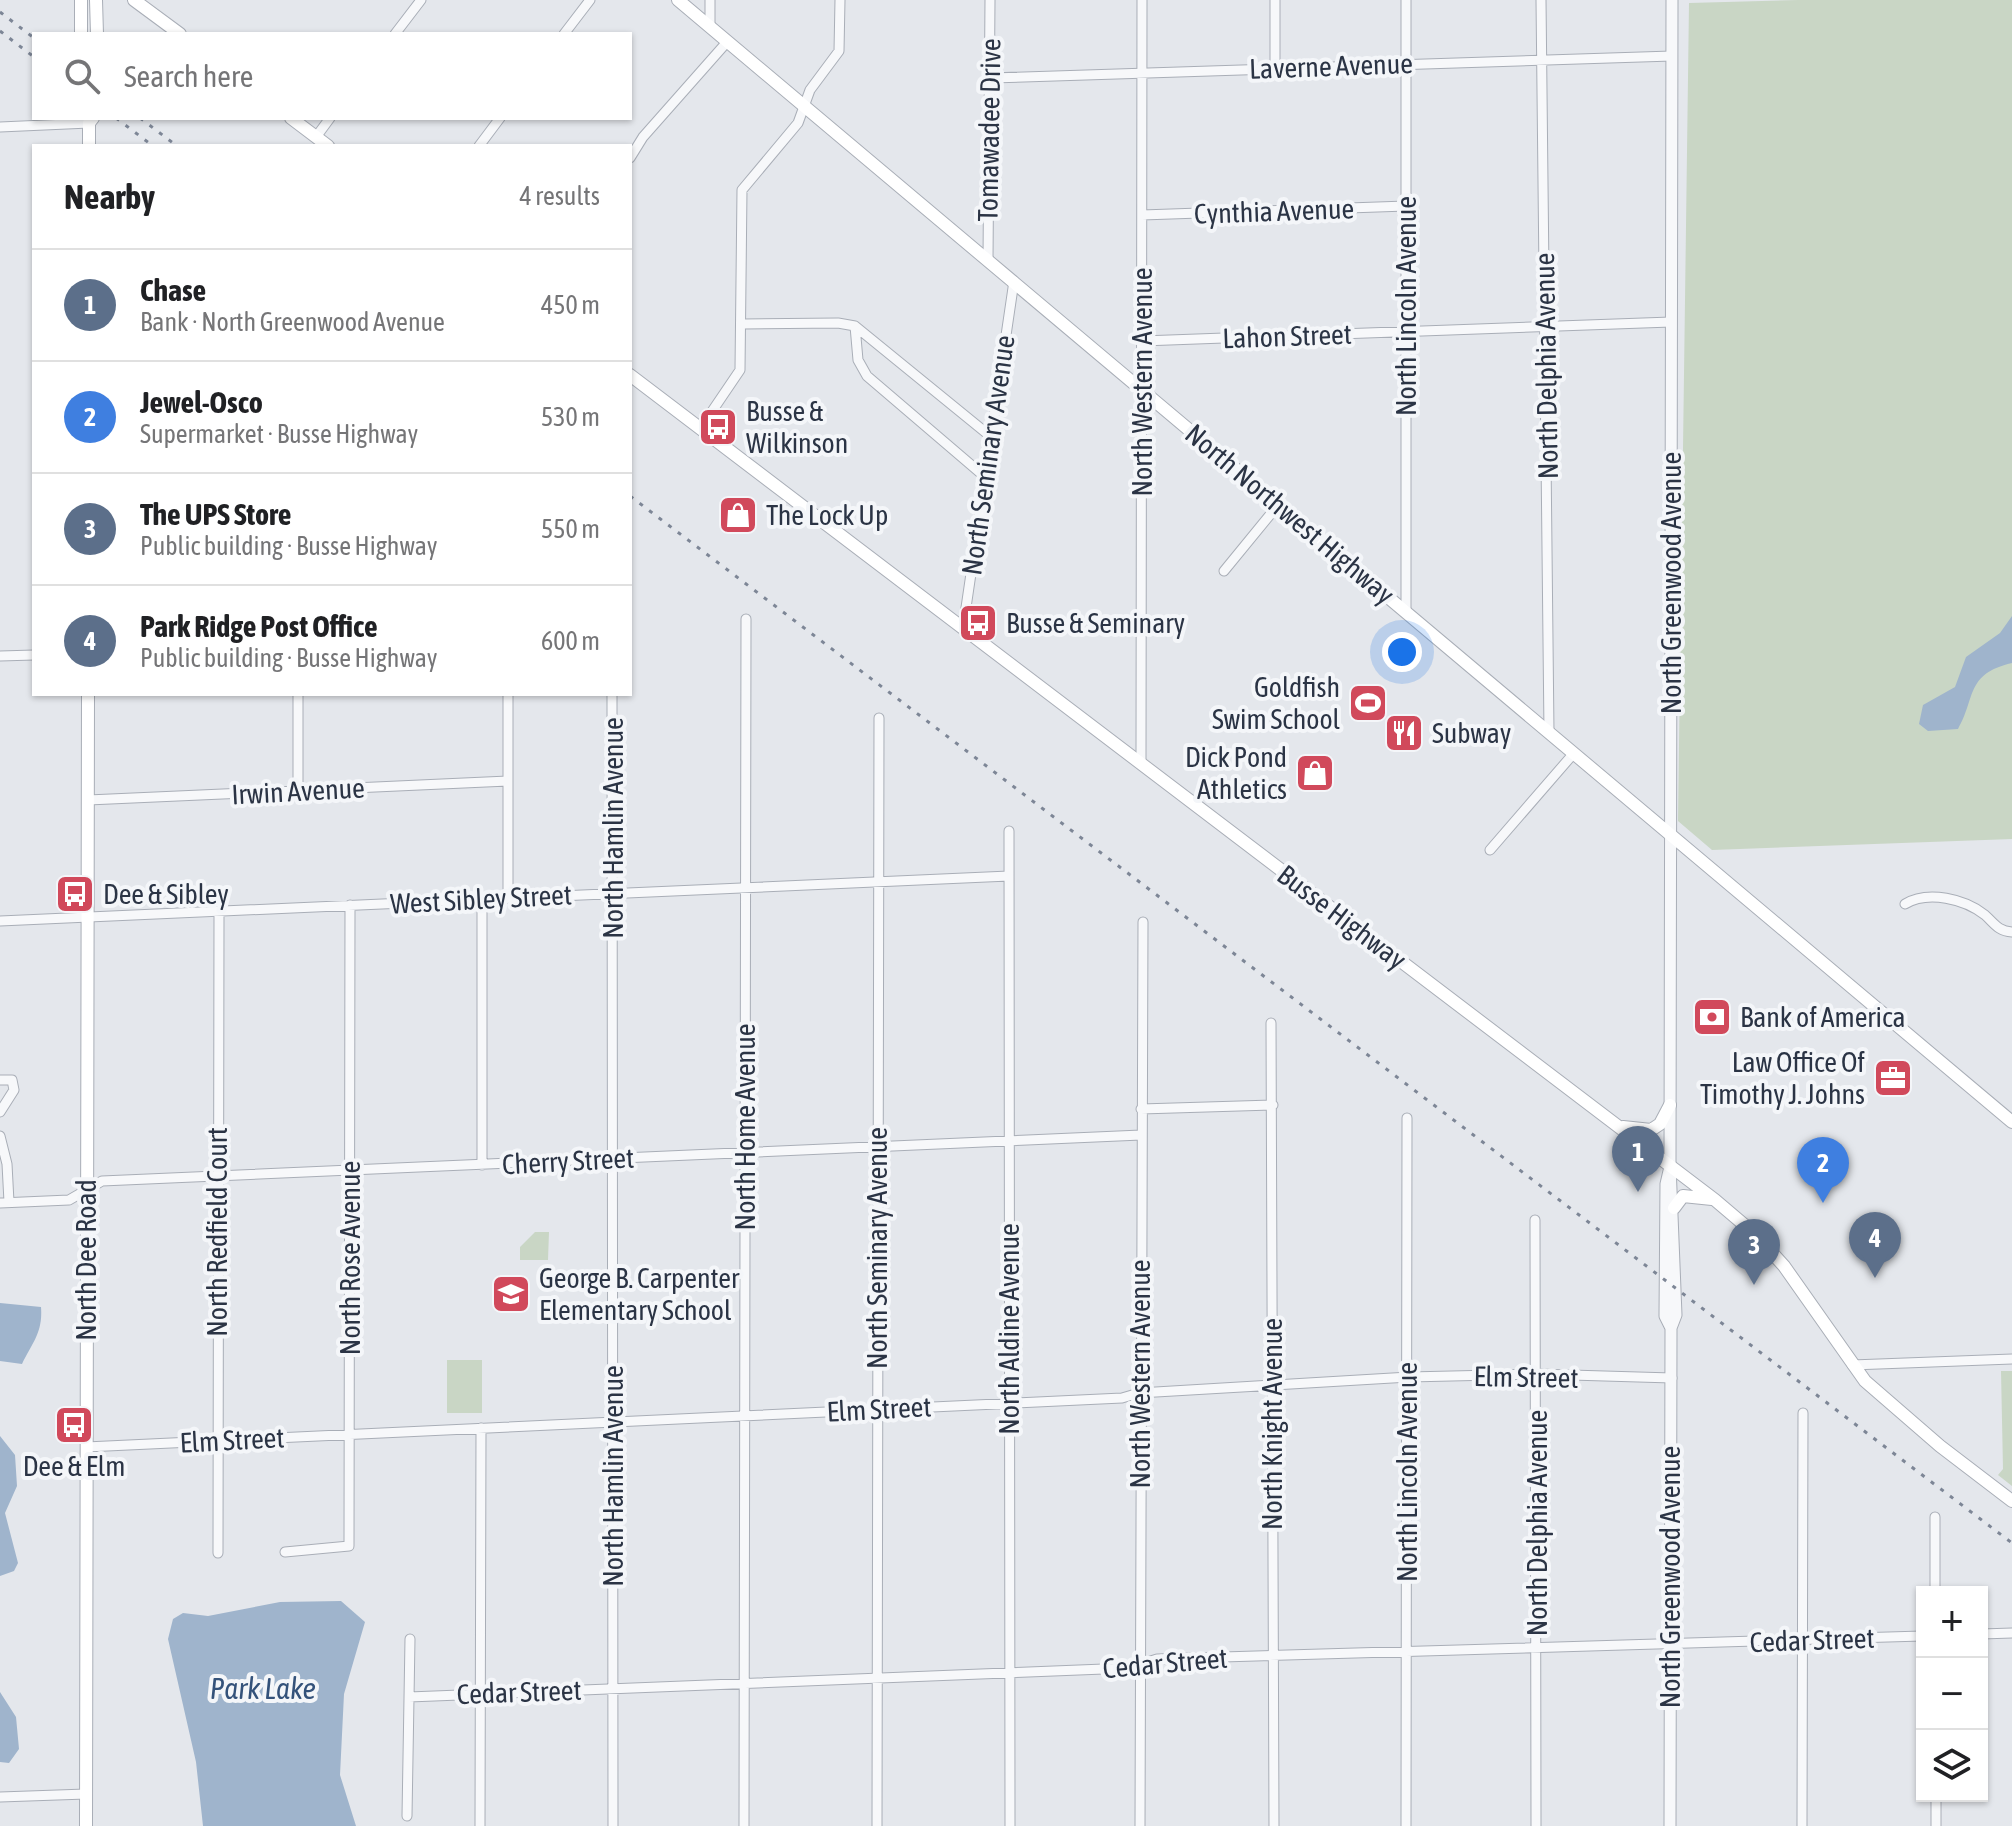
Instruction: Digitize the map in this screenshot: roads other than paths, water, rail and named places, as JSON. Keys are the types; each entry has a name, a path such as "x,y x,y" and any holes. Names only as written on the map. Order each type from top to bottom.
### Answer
{"main road":[{"path":"81,0 81,32"},
{"path":"96,0 97,32"},
{"path":"96,18 110,0"},
{"path":"134,0 177,32"},
{"name":"North Northwest Highway","path":"678,0 2012,1122"},
{"path":"89,120 89,144"},
{"path":"294,120 325,144"},
{"name":"Busse Highway","path":"632,377 1715,1200 1755,1234 1784,1266 1852,1365 1888,1404 2012,1501"},
{"name":"North Dee Road","path":"86,1826 88,696"},
{"path":"1619,1127 1651,1130 1660,1124 1670,1105"},
{"path":"1674,1208 1679,1199 1688,1195 1715,1200"}],"street":[{"path":"397,32 421,0"},
{"path":"566,32 590,0"},
{"path":"710,0 710,27"},
{"path":"700,429 740,370 743,324 742,190 798,123 810,90 839,51 840,0"},
{"name":"Tomawadee Drive","path":"988,260 990,0"},
{"name":"North Western Avenue","path":"1141,763 1142,0"},
{"path":"1275,0 1275,68"},
{"name":"North Lincoln Avenue","path":"1406,0 1406,612"},
{"name":"North Delphia Avenue","path":"1541,0 1549,732"},
{"name":"North Greenwood Avenue","path":"1670,1826 1671,1328 1676,1315 1670,1165 1672,0"},
{"path":"632,155 643,137 727,42"},
{"name":"Laverne Avenue","path":"991,78 1672,56"},
{"path":"0,127 89,120"},
{"path":"316,137 329,120"},
{"path":"480,144 498,120"},
{"name":"Cynthia Avenue","path":"1142,215 1406,206"},
{"name":"North Seminary Avenue","path":"963,628 1014,281"},
{"name":"Lahon Street","path":"1142,341 1671,322"},
{"path":"743,324 838,323 855,326 990,436"},
{"path":"855,326 858,360 867,376 984,476"},
{"path":"1224,571 1278,505"},
{"name":"North Home Avenue","path":"744,1826 746,619"},
{"path":"0,656 32,655"},
{"path":"298,696 298,791"},
{"path":"508,696 508,898"},
{"name":"North Hamlin Avenue","path":"612,696 613,1826"},
{"name":"North Seminary Avenue","path":"877,1826 879,718"},
{"path":"1490,850 1574,753"},
{"name":"Irwin Avenue","path":"88,800 508,781"},
{"name":"North Aldine Avenue","path":"1009,831 1010,1826"},
{"name":"West Sibley Street","path":"0,921 1009,876"},
{"path":"1905,904 1921,898 1957,901 1978,911 1999,929 2012,932"},
{"path":"482,899 482,1165"},
{"name":"North Rose Avenue","path":"285,1552 349,1546 350,905"},
{"name":"North Redfield Court","path":"218,1553 219,912"},
{"name":"North Western Avenue","path":"1140,1826 1139,1393 1143,922"},
{"name":"North Knight Avenue","path":"1271,1023 1274,1826"},
{"path":"0,1080 12,1080 14,1086 0,1112"},
{"path":"1141,1109 1273,1105"},
{"name":"North Lincoln Avenue","path":"1406,1826 1407,1118"},
{"name":"Cherry Street","path":"5,1202 69,1200 102,1181 1141,1135"},
{"path":"0,1136 7,1164 5,1202"},
{"name":"North Greenwood Avenue","path":"1670,1165 1666,1184 1665,1316 1671,1328"},
{"name":"North Delphia Avenue","path":"1535,1220 1536,1826"},
{"path":"1852,1365 2012,1359"},
{"name":"Elm Street","path":"86,1447 1122,1398 1139,1393 1409,1377 1537,1374 1672,1378"},
{"path":"1802,1826 1803,1413"},
{"path":"480,1826 481,1428"},
{"path":"1935,1517 1935,1586"},
{"path":"1988,1634 2012,1633"},
{"name":"Cedar Street","path":"409,1697 1129,1668 1157,1659 1916,1636"},
{"path":"407,1816 410,1639"},
{"path":"0,1797 86,1794"},
{"path":"1936,1802 1936,1826"}],"water":[{"path":"2012,616 2012,663 1986,674 1979,681 1958,729 1928,731 1919,724 1923,705 1955,687 1966,657 2000,633"},
{"path":"0,1303 41,1307 39,1331 22,1364 0,1361"},
{"path":"0,1436 15,1455 17,1486 5,1513 18,1563 14,1571 0,1576"},
{"name":"Park Lake","path":"341,1601 365,1622 344,1694 340,1775 356,1826 203,1826 196,1762 168,1639 173,1619 183,1613 208,1616 280,1602"},
{"path":"0,1692 16,1717 19,1749 9,1763 0,1762"}],"railway":[{"path":"0,12 32,36"},
{"path":"0,31 32,55"},
{"path":"119,120 150,144"},
{"path":"143,120 174,144"},
{"path":"632,498 2012,1543"}],"place":[{"name":"Busse & Wilkinson","path":"718,427"},
{"name":"The Lock Up","path":"738,515"},
{"name":"Busse & Seminary","path":"978,623"},
{"name":"Goldfish Swim School","path":"1368,703"},
{"name":"Subway","path":"1404,733"},
{"name":"Dick Pond Athletics","path":"1315,773"},
{"name":"Dee & Sibley","path":"75,894"},
{"name":"Bank of America","path":"1712,1017"},
{"name":"Law Office Of Timothy J. Johns","path":"1893,1078"},
{"name":"Chase","path":"1638,1192"},
{"name":"Jewel-Osco","path":"1823,1203"},
{"name":"Park Ridge Post Office","path":"1875,1278"},
{"name":"The UPS Store","path":"1754,1285"},
{"name":"George B. Carpenter Elementary School","path":"511,1294"},
{"name":"Dee & Elm","path":"74,1425"}]}
